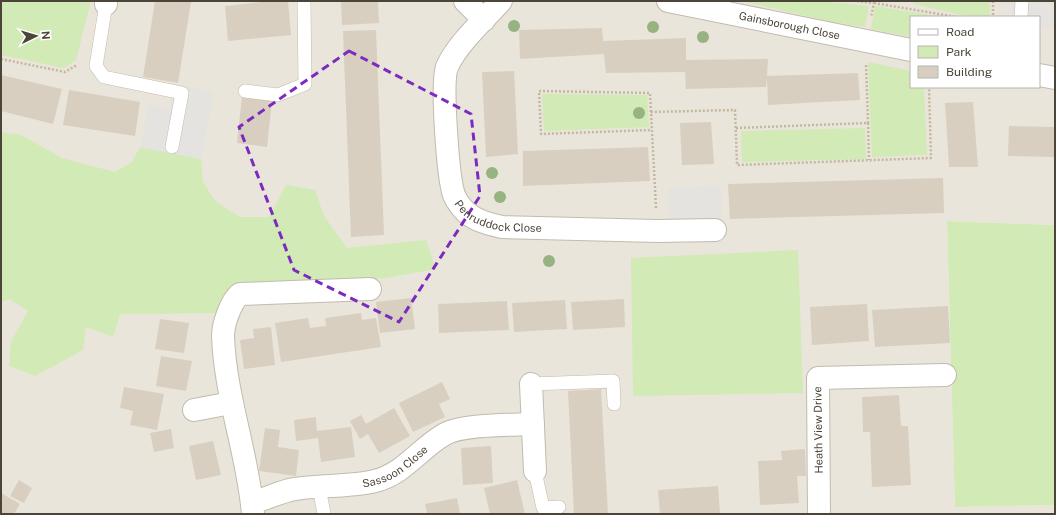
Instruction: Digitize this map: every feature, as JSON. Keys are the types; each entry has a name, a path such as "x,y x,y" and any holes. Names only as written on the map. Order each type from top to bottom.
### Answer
{"street":[{"path":"465,1 484,20"},
{"name":"Penruddock Close","path":"501,1 461,46 447,68 444,86 450,174 454,195 466,212 482,222 502,227 657,231 715,230"},
{"name":"Gainsborough Close","path":"668,1 910,50"},
{"path":"1040,75 1055,78"},
{"name":"Sassoon Close","path":"370,288 240,294 237,297 225,321 223,334 231,404 252,509 293,489 375,481 395,472 416,458 428,446 446,433 463,428 533,424"},
{"name":"Heath View Drive","path":"819,514 818,378 945,375"},
{"path":"531,384 535,471"},
{"path":"194,410 231,404"}],"lane":[{"path":"245,91 278,95 306,84 304,1"},
{"path":"1021,16 1022,1"},
{"path":"106,2 96,66 104,77 182,93 172,147"},
{"path":"531,384 613,381 614,404"},
{"path":"535,471 543,508 559,507"},
{"path":"319,487 324,514"}],"path":[{"path":"857,1 951,16"},
{"path":"993,1 993,16"},
{"path":"869,160 865,41 874,3"},
{"path":"1,59 65,72 80,63"},
{"path":"651,112 735,110 737,165 931,158 929,88"},
{"path":"652,130 541,134 539,91 650,93 652,130 657,231"},
{"path":"736,128 868,124"}],"highlighted area":[{"path":"349,51 471,114 480,196 399,322 294,270 239,127"}],"shaded area":[{"path":"1,1 1055,1 1055,225 947,221 955,507 1055,505 1055,514 1,514"},
{"path":"1002,1 1055,1 1055,27 1040,28 1040,16 1012,16 1012,5 1002,5"},
{"path":"173,84 214,92 201,159 140,147 149,104 169,108"},
{"path":"721,185 723,245 670,242 668,188"}],"green space":[{"path":"1,1 91,1 76,60 64,68 1,55"},
{"path":"742,1 820,1 869,6 865,27 832,22"},
{"path":"914,1 990,1 990,16 966,16 914,4"},
{"path":"875,6 936,16 910,16 910,37 871,29"},
{"path":"868,62 910,71 910,88 924,88 927,155 872,157"},
{"path":"542,94 647,95 649,127 544,131"},
{"path":"865,128 866,159 742,162 741,131"},
{"path":"1,132 21,135 62,158 115,172 132,162 140,147 201,159 203,182 216,202 240,217 269,217 286,185 315,190 324,216 347,248 426,240 436,269 386,278 331,282 236,283 224,313 120,314 113,337 86,327 83,350 35,376 9,366 11,342 28,311 10,299 1,302"},
{"path":"947,221 1055,225 1055,505 955,507"},
{"path":"798,250 803,393 633,396 631,258"}],"building":[{"path":"155,1 191,2 178,83 143,77"},
{"path":"271,1 288,1 291,35 228,41 225,6"},
{"path":"341,1 378,1 379,23 342,25"},
{"path":"602,28 603,41 686,38 686,60 768,59 767,76 858,73 860,100 768,105 767,78 766,87 686,89 685,72 606,73 604,54 520,59 519,30"},
{"path":"376,30 384,235 351,237 343,31"},
{"path":"514,71 518,154 486,157 482,72"},
{"path":"1,75 62,89 53,124 1,111"},
{"path":"69,90 140,102 135,136 63,125"},
{"path":"242,96 272,100 267,147 237,143"},
{"path":"973,102 978,167 949,167 945,103"},
{"path":"711,122 714,164 682,165 680,123"},
{"path":"1009,126 1055,127 1055,157 1008,156"},
{"path":"648,147 650,181 523,186 523,151"},
{"path":"943,178 944,213 730,219 728,184"},
{"path":"411,298 415,329 380,333 376,302"},
{"path":"624,299 625,327 573,330 571,302"},
{"path":"565,300 567,329 514,332 512,303"},
{"path":"507,301 509,330 439,333 438,304"},
{"path":"867,304 869,341 812,345 810,307"},
{"path":"948,306 950,343 875,347 872,310"},
{"path":"361,313 362,320 376,318 381,347 281,362 275,323 308,318 310,328 326,326 325,318"},
{"path":"160,319 189,323 184,353 155,349"},
{"path":"271,327 275,365 244,369 240,340 254,338 253,329"},
{"path":"161,356 192,361 186,391 156,386"},
{"path":"442,382 450,399 439,404 445,417 413,432 399,403"},
{"path":"124,387 164,394 157,430 130,425 133,411 120,408"},
{"path":"601,389 608,514 574,514 568,391"},
{"path":"899,395 901,426 908,426 911,485 872,487 870,432 863,432 862,397"},
{"path":"394,408 410,436 379,453 368,434 360,439 350,421 361,415 366,424"},
{"path":"316,417 317,431 351,427 355,457 321,462 318,438 296,441 294,420"},
{"path":"265,428 280,430 278,447 299,450 296,476 259,471"},
{"path":"171,429 174,448 154,452 150,433"},
{"path":"213,441 221,475 196,480 189,446"},
{"path":"491,446 493,483 463,485 461,448"},
{"path":"805,449 806,476 797,476 799,503 760,505 758,461 782,460 781,451"},
{"path":"19,480 32,488 24,503 10,496"},
{"path":"517,480 525,514 490,514 484,488"},
{"path":"718,486 720,514 660,514 658,490"},
{"path":"1,493 20,504 14,514 1,514"},
{"path":"457,498 460,514 427,514 425,504"}]}
